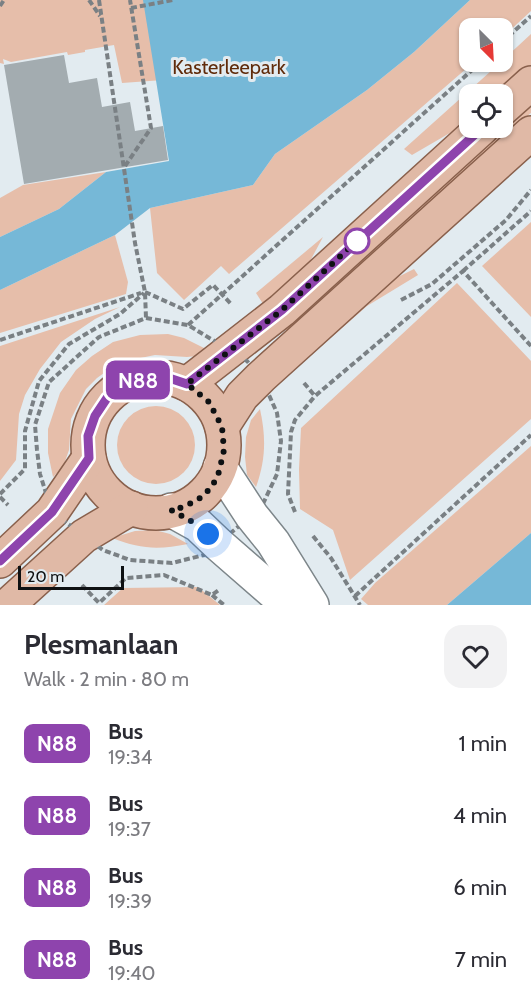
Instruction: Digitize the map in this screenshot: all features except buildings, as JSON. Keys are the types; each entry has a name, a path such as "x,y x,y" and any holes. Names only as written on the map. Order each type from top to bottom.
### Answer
{"main road":[{"path":"513,99 531,83"},
{"path":"222,427 242,396 261,377 531,133"},
{"path":"187,384 282,310 471,138"},
{"path":"166,377 187,384 209,402 222,427 224,450 212,487 200,498 184,507 157,513 131,508 112,496 97,479 89,458 88,436 95,416 107,398 124,385 144,378 166,377"},
{"path":"0,561 52,512 89,458"},
{"path":"8,605 84,536 131,508"}],"street":[{"path":"220,467 252,516 273,542 312,605"},
{"path":"171,510 198,525 288,605"}],"path":[{"path":"0,6 4,0"},
{"path":"88,0 102,19"},
{"path":"99,0 135,243 145,292 146,318"},
{"path":"124,168 151,128 129,0"},
{"path":"131,8 173,0"},
{"path":"513,32 531,16"},
{"path":"40,474 35,425 49,382 99,337 146,318 188,326 470,72"},
{"path":"392,304 432,284 506,220 531,190"},
{"path":"463,271 531,211"},
{"path":"0,339 145,292"},
{"path":"0,494 25,469 25,430 39,381 69,344 120,314 145,292"},
{"path":"296,390 310,375"},
{"path":"277,413 284,405"},
{"path":"355,596 531,435"},
{"path":"311,533 331,558 360,605"},
{"path":"212,595 224,605"}],"shaded area":[{"path":"0,0 399,0 163,80 122,83 114,45 68,55 67,52 11,62 3,59 4,64 0,63"},
{"path":"470,0 531,0 531,11 513,28 513,18 459,18 459,72 462,72 229,274 221,266 184,300 157,273 150,208 253,185 275,154 367,90 414,52"},
{"path":"531,34 531,65 509,84 476,84 490,72 513,72 513,51"},
{"path":"531,96 531,113 513,129 513,112"},
{"path":"459,100 459,128 412,155 404,149"},
{"path":"485,138 504,138 289,333 280,324"},
{"path":"106,172 59,209 0,237 0,198 23,185"},
{"path":"531,222 531,317 482,266"},
{"path":"115,235 128,282 126,294 0,333 0,290"},
{"path":"323,237 302,276 265,307 256,293"},
{"path":"414,269 418,275 367,306 309,357 304,351 368,292"},
{"path":"457,283 531,361 531,419 350,580 333,530 300,509 301,428"},
{"path":"120,307 95,319 61,342 40,369 25,395 19,414 16,460 0,481 0,346"},
{"path":"168,334 184,338 208,350 197,356 155,355 126,361 97,378 86,389 71,419 69,450 63,467 53,477 48,453 48,429 60,393 76,370 113,342 140,335"},
{"path":"156,406 171,409 184,417 192,430 195,445 192,460 184,473 171,481 156,484 141,481 128,473 120,460 117,445 120,430 128,417 141,409"},
{"path":"260,409 264,448 262,467 256,487 247,475 246,437 251,420"},
{"path":"531,446 531,533 447,605 368,605 361,599 375,583"},
{"path":"155,530 170,534 188,544 149,547 112,538 135,531"},
{"path":"198,587 220,605 104,605 123,588"}],"water":[{"path":"143,0 470,0 414,52 367,90 275,154 253,185 150,208 115,235 0,290 0,237 59,209 106,172 169,161"},
{"path":"531,533 531,605 447,605"}],"bus line":[{"name":"N88","path":"0,561 52,512 89,458 88,436 95,416 107,398 124,385 144,378 166,377 187,384 282,310 471,138"}],"route":[{"path":"208,534 198,525 171,510 184,507 200,498 212,487 219,472 224,450 222,427 209,402 187,384 282,310 357,241"}],"park label":[{"name":"Kasterleepark","path":"229,67"}]}
